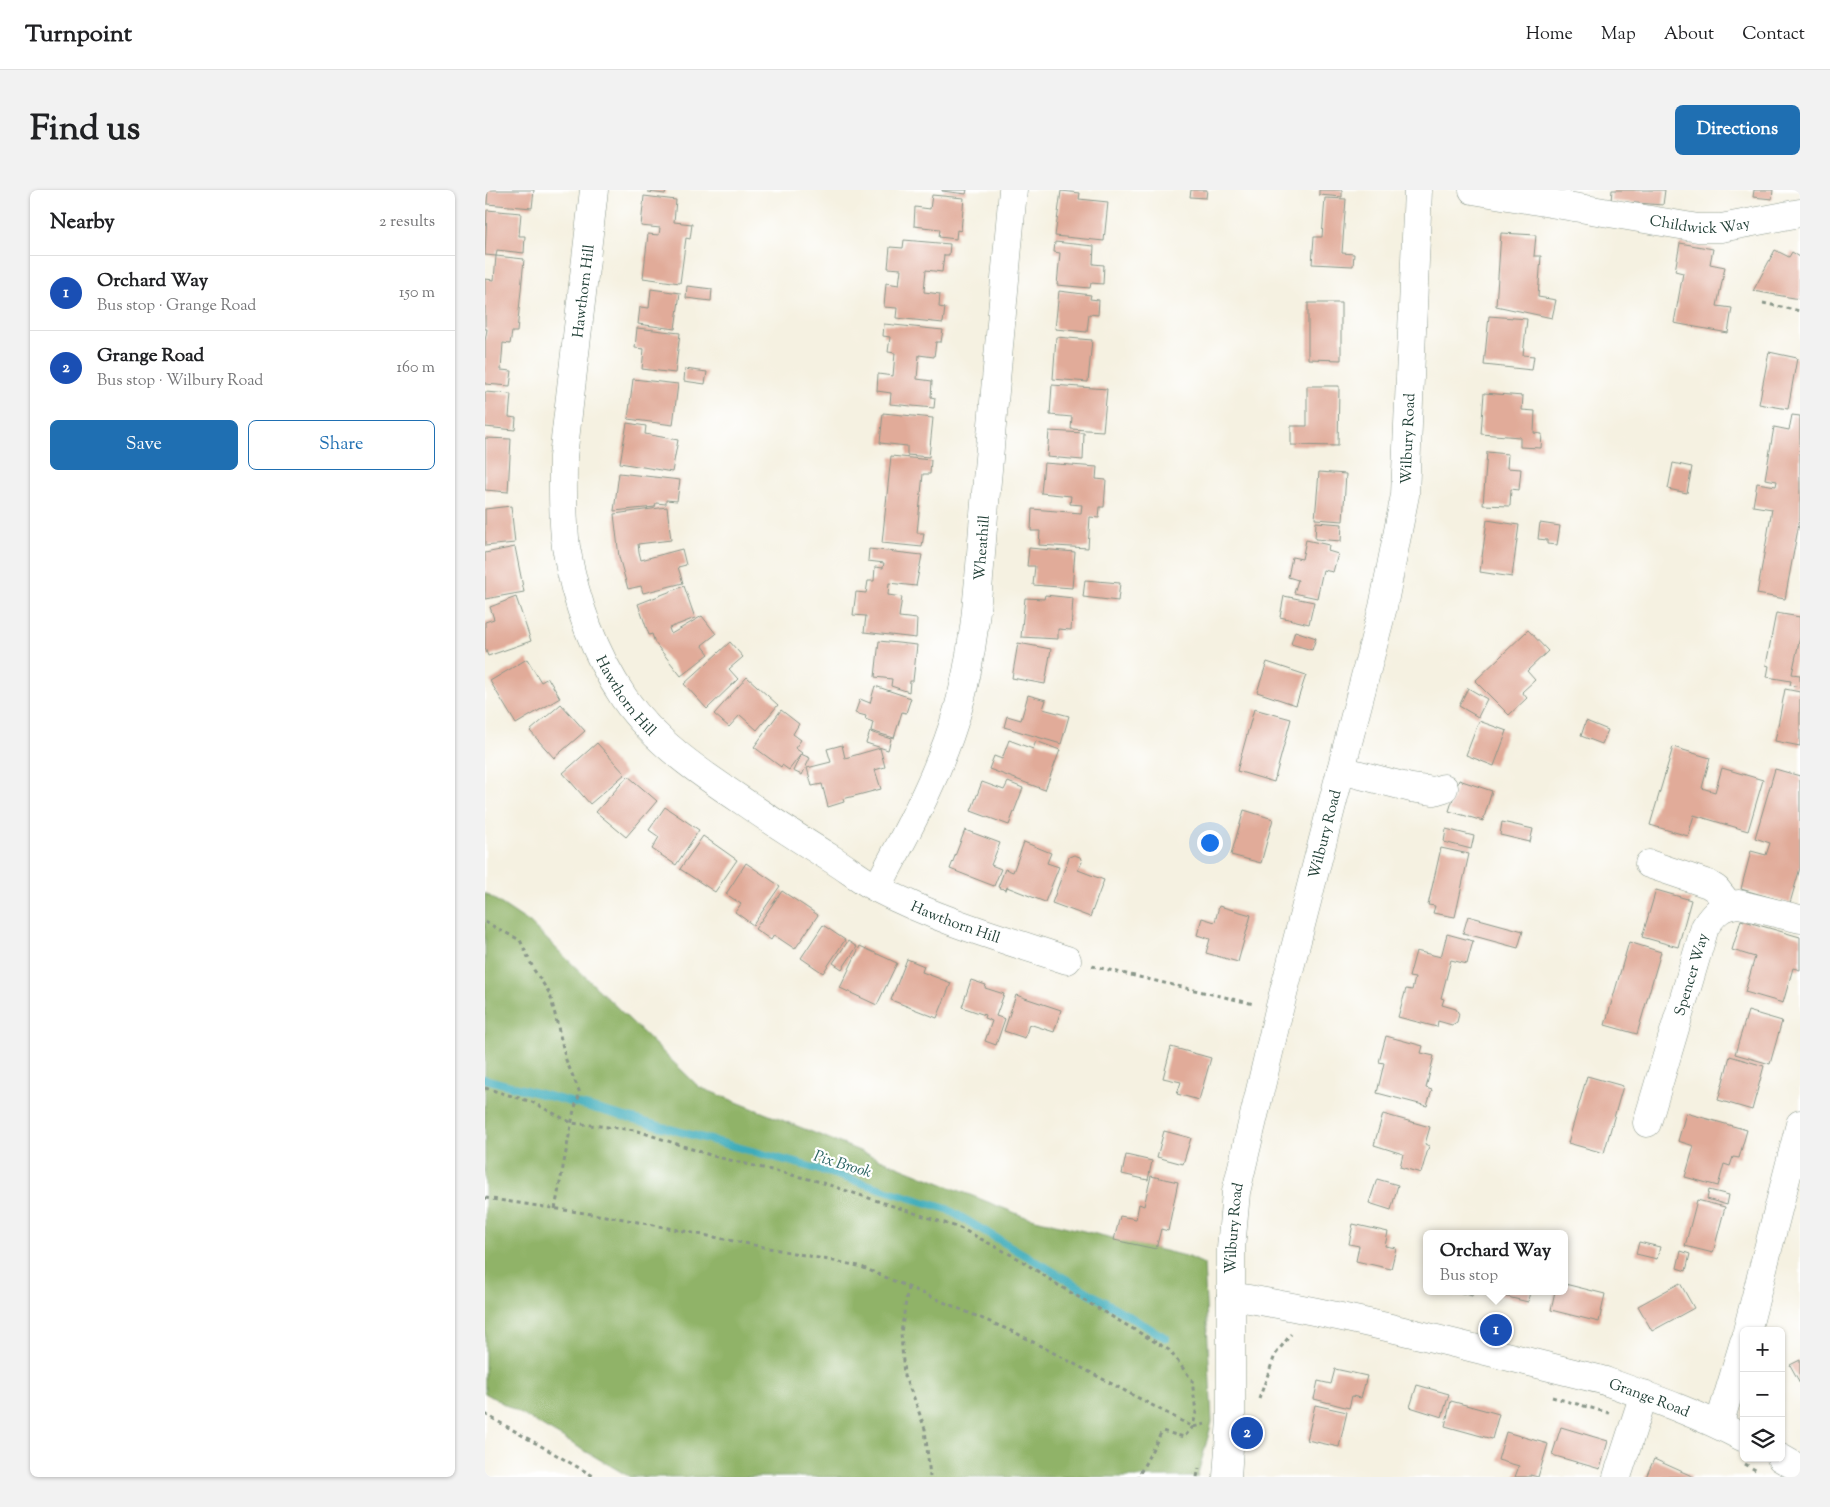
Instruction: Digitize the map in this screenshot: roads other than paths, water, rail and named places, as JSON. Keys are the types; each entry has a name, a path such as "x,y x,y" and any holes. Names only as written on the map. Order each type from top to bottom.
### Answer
{"street":[{"name":"Hawthorn Hill","path":"594,190 563,457 563,500 566,545 582,614 607,670 625,699 656,735 705,776 877,888 922,910 1067,960"},
{"name":"Wheathill","path":"877,888 922,804 937,771 959,709 967,670 977,598 1013,190"},
{"name":"Wilbury Road","path":"1227,1477 1231,1419 1231,1249 1235,1192 1279,1010 1383,607 1405,495 1418,190"},
{"name":"Childwick Way","path":"1473,190 1697,228 1721,228 1800,214"},
{"path":"1341,770 1411,788 1434,791 1444,788"},
{"path":"1649,864 1708,884 1716,889 1729,905 1749,906 1800,919"},
{"name":"Spencer Way","path":"1647,1123 1705,927 1712,916 1721,908 1729,905"},
{"path":"1748,1327 1800,1124"},
{"name":"Grange Road","path":"1231,1296 1286,1304 1602,1380 1644,1394 1719,1425 1740,1447"},
{"path":"1719,1425 1740,1355"},
{"path":"1617,1477 1644,1394"},
{"path":"1771,1465 1800,1469"}],"waterway":[{"name":"Pix Brook","path":"485,1079 807,1166 947,1209 1166,1338"}],"place":[{"name":"Orchard Way","path":"1496,1330"},
{"name":"Grange Road","path":"1247,1433"}]}
